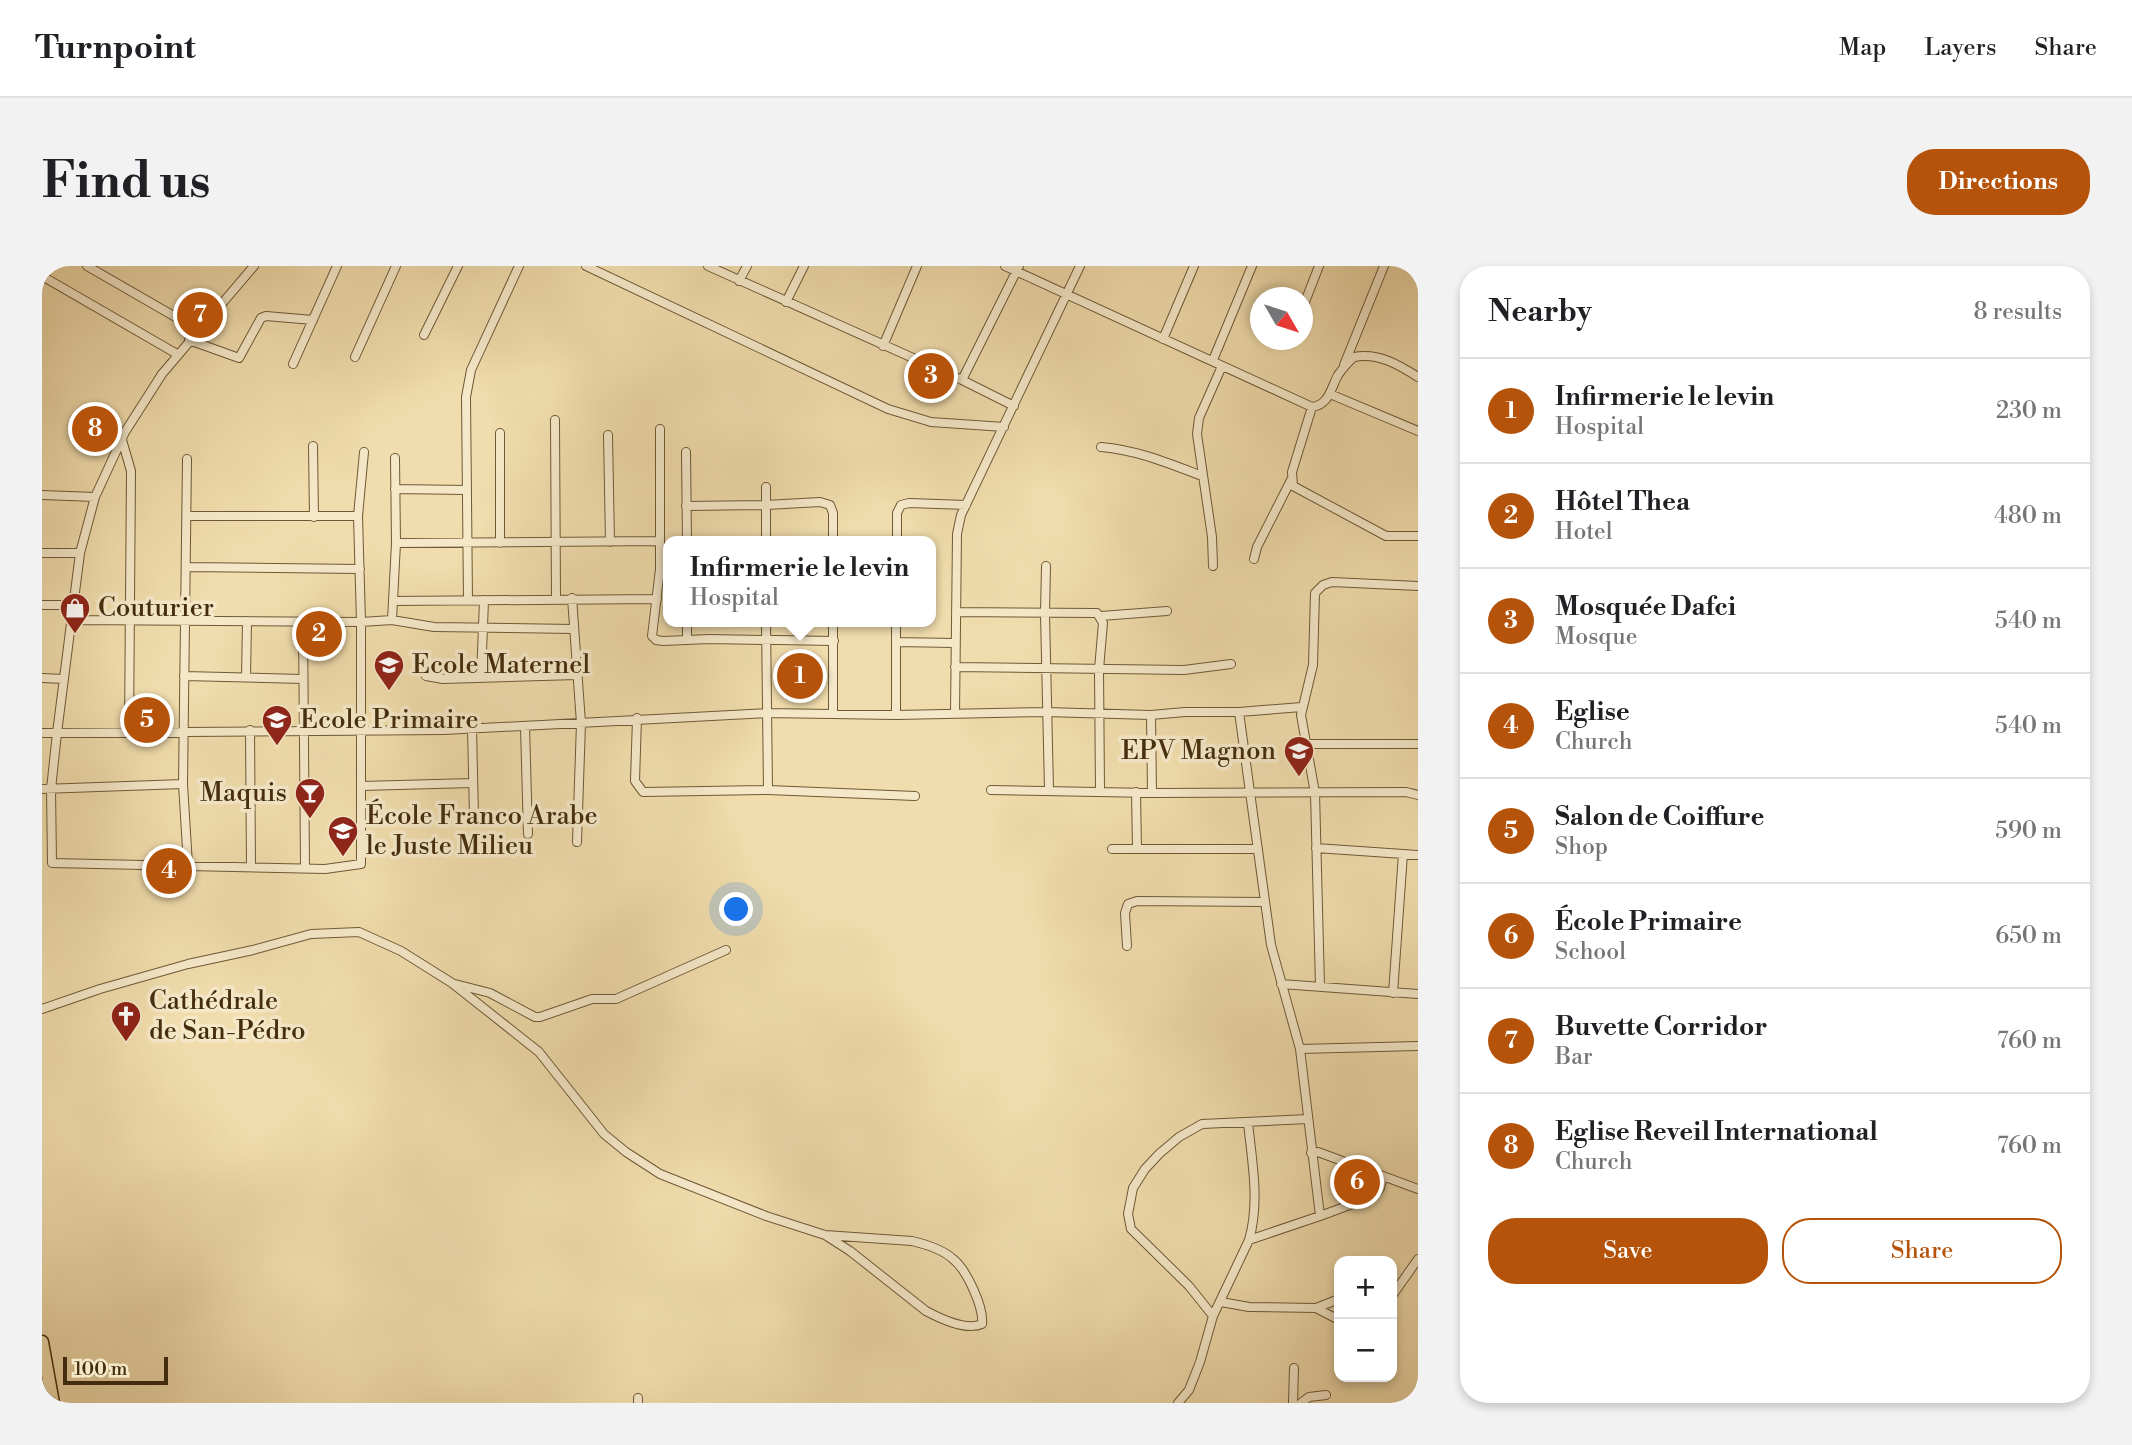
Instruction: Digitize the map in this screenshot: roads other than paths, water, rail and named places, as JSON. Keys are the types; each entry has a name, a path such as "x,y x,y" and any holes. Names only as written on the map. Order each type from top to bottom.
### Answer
{"main road":[{"path":"42,1342 53,1403"},
{"path":"42,1398 43,1403"}],"street":[{"path":"87,266 198,330"},
{"path":"254,266 162,374 125,432 95,497 80,553 57,733 47,789 52,863 325,869 361,864 358,516 364,452"},
{"path":"293,364 337,266"},
{"path":"355,358 396,266"},
{"path":"424,335 458,266"},
{"path":"468,600 466,397 471,370 519,266"},
{"path":"586,266 888,409 931,422 1004,427"},
{"path":"708,266 1014,406"},
{"path":"739,281 747,266"},
{"path":"786,302 804,266"},
{"path":"883,346 917,266"},
{"path":"1005,266 1017,269 1312,407 1318,406 1330,394 1342,371 1384,266"},
{"path":"955,714 957,534 966,505 1080,266"},
{"path":"1163,339 1194,266"},
{"path":"1213,360 1252,266"},
{"path":"1311,287 1319,266"},
{"path":"1409,266 1418,270"},
{"path":"962,380 1017,269"},
{"path":"42,276 177,354"},
{"path":"189,340 239,358 261,318 266,316 313,320"},
{"path":"1342,371 1354,357 1370,355 1391,362 1418,377"},
{"path":"1213,566 1212,537 1196,434 1199,418 1222,366"},
{"path":"1330,394 1418,431"},
{"path":"1312,407 1292,472 1293,486 1387,536 1418,537"},
{"path":"555,420 556,598"},
{"path":"660,429 660,569 652,636 656,640 834,641"},
{"path":"500,433 500,543"},
{"path":"608,435 610,542"},
{"path":"122,440 131,471 129,732"},
{"path":"313,446 314,517"},
{"path":"1101,447 1136,453 1202,476"},
{"path":"686,452 687,536"},
{"path":"392,620 396,543 395,458"},
{"path":"187,459 183,784 188,865"},
{"path":"1254,559 1257,547 1292,478"},
{"path":"766,486 766,536"},
{"path":"395,489 467,490"},
{"path":"42,495 95,497"},
{"path":"686,506 820,502 830,505 833,513 833,536"},
{"path":"897,536 897,513 901,505 966,505"},
{"path":"187,516 358,516"},
{"path":"396,543 659,541"},
{"path":"42,553 80,553"},
{"path":"1046,566 1049,789"},
{"path":"186,567 360,569"},
{"path":"1320,986 1315,793 1302,707 1313,665 1315,593 1332,582 1418,586"},
{"path":"572,598 581,723 577,842"},
{"path":"393,601 657,598"},
{"path":"481,678 484,600"},
{"path":"42,605 74,605"},
{"path":"956,612 1097,613 1101,616 1167,611"},
{"path":"1100,791 1101,616"},
{"path":"72,621 392,620 434,627 574,629"},
{"path":"246,677 247,621"},
{"path":"303,622 305,867"},
{"path":"687,627 687,640"},
{"path":"766,627 768,790"},
{"path":"833,714 834,627"},
{"path":"896,627 896,715"},
{"path":"896,642 955,643"},
{"path":"955,667 1195,669 1231,664"},
{"path":"426,676 437,679 577,675"},
{"path":"184,676 303,679"},
{"path":"42,678 64,679"},
{"path":"42,733 525,727 636,718 768,713 896,715 1046,712 1151,715 1302,707"},
{"path":"1239,712 1271,945 1300,1049 1320,1216"},
{"path":"1151,715 1152,793"},
{"path":"636,718 635,781 643,792 768,790 915,796"},
{"path":"525,727 528,834"},
{"path":"472,728 474,816"},
{"path":"250,730 251,867"},
{"path":"1306,744 1418,744"},
{"path":"361,786 473,783"},
{"path":"47,789 183,784"},
{"path":"990,790 1152,793 1406,792 1418,795"},
{"path":"1136,792 1138,849"},
{"path":"1316,848 1418,855"},
{"path":"1112,849 1258,849"},
{"path":"1393,993 1404,854"},
{"path":"1127,946 1125,913 1128,904 1137,901 1265,902"},
{"path":"42,1009 188,964 311,934 359,932 378,939 452,983 539,1052 604,1134 660,1174 695,1190 825,1235 925,1244 953,1259 968,1278 983,1315 982,1324 975,1328 926,1311 850,1251 825,1235"},
{"path":"452,983 490,993 535,1017 541,1017 592,999 616,999 726,950"},
{"path":"1281,984 1418,993"},
{"path":"1300,1049 1418,1046"},
{"path":"1213,1316 1189,1286 1131,1229 1128,1214 1133,1188 1145,1169 1179,1137 1202,1124 1308,1119"},
{"path":"1178,1403 1189,1390 1213,1316 1253,1226 1248,1123"},
{"path":"1311,1153 1318,1152 1418,1189"},
{"path":"1249,1240 1374,1196 1380,1188 1383,1176"},
{"path":"1397,1289 1418,1259"},
{"path":"1221,1302 1250,1307 1316,1308 1334,1301"},
{"path":"1316,1308 1337,1319"},
{"path":"1293,1403 1294,1368"},
{"path":"1301,1403 1309,1397 1326,1395"}],"place":[{"name":"Buvette Corridor","path":"200,315"},
{"name":"Mosquée Dafci","path":"931,376"},
{"name":"Eglise Reveil International","path":"95,429"},
{"name":"Hôtel Thea","path":"319,634"},
{"name":"Couturier","path":"75,635"},
{"name":"Infirmerie le levin","path":"800,676"},
{"name":"Ecole Maternel","path":"389,692"},
{"name":"Salon de Coiffure","path":"147,720"},
{"name":"Ecole Primaire","path":"277,747"},
{"name":"EPV Magnon","path":"1299,778"},
{"name":"Maquis","path":"310,820"},
{"name":"École Franco Arabe le Juste Milieu","path":"343,858"},
{"name":"Eglise","path":"169,871"},
{"name":"Cathédrale de San-Pédro","path":"126,1043"},
{"name":"École Primaire","path":"1357,1182"}]}
